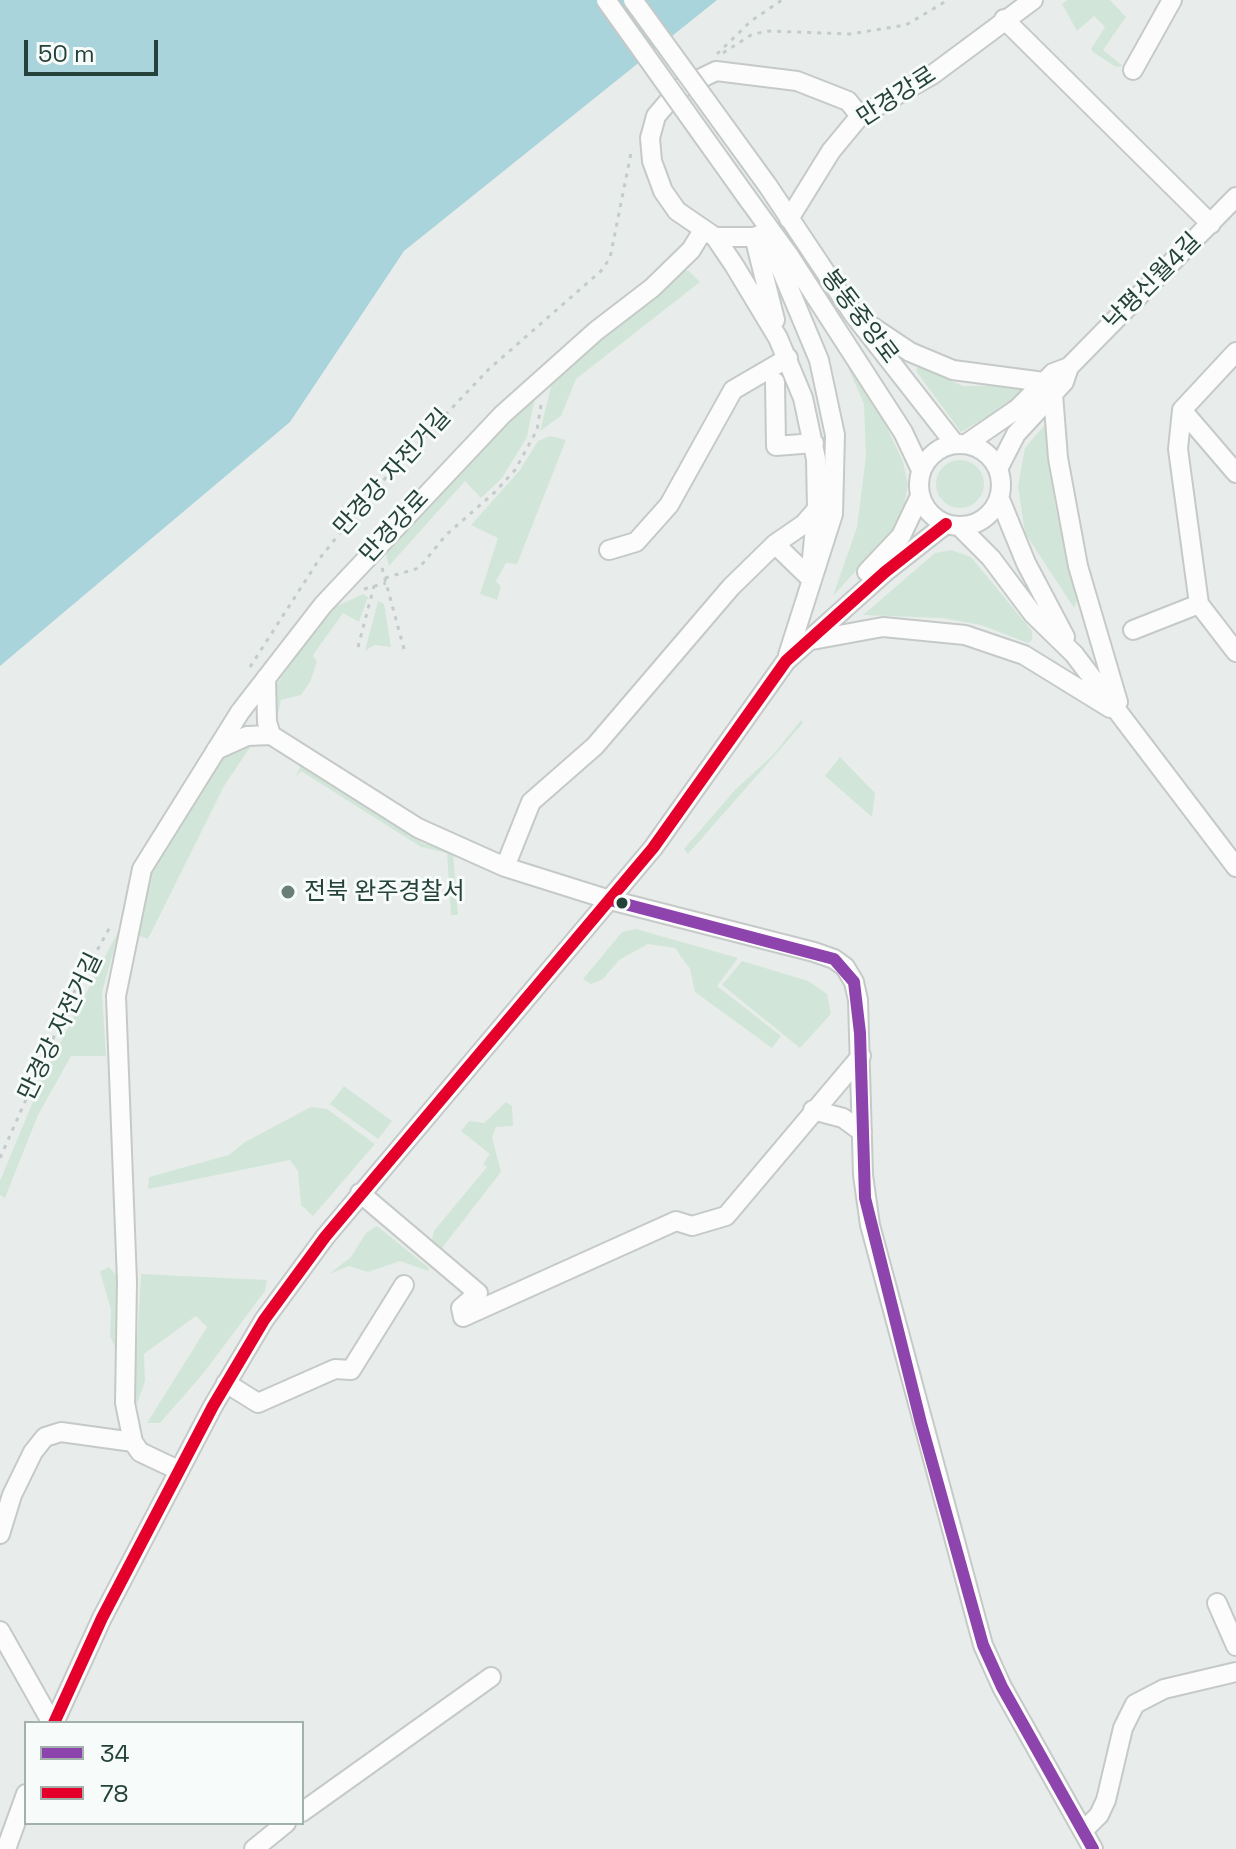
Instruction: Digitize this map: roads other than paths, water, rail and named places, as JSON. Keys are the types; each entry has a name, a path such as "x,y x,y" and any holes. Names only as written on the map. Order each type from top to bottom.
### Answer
{"street":[{"path":"606,0 748,199 819,360 835,435 833,514 825,545 810,578"},
{"name":"봉동중앙로","path":"633,0 768,186 854,315 961,444 990,457 998,469"},
{"name":"만경강로","path":"789,219 804,191 860,116 932,75 1033,0"},
{"path":"1133,70 1172,0"},
{"path":"1004,19 1211,224"},
{"path":"786,661 800,623 810,578 817,508 814,443 803,398 778,338 709,234 677,211 663,191 652,161 650,138 656,116 679,89 716,71 797,81 830,91 848,101 860,116"},
{"name":"낙평신월4길","path":"961,444 1049,388 1064,382 1069,367 1236,197"},
{"path":"709,234 762,229"},
{"path":"762,229 763,262 778,338"},
{"name":"봉동중앙로","path":"762,229 903,432 921,470 920,496"},
{"name":"만경강로","path":"133,1442 125,1403 127,1282 116,996 142,869 216,750 266,678 323,605 454,463 546,373 652,288 709,234"},
{"path":"854,315 933,363 975,375 1049,388 1078,566 1123,716"},
{"path":"1236,352 1182,410 1178,449 1199,604 1236,652"},
{"path":"609,550 636,542 669,505 733,390 788,358"},
{"path":"775,382 776,446 814,443"},
{"name":"낙평신월4길","path":"998,469 1016,434 1049,388"},
{"path":"1182,410 1236,473"},
{"path":"921,470 929,457 961,444"},
{"path":"998,469 999,497 1026,563 1074,654"},
{"path":"806,642 817,617 893,546 912,518 920,496"},
{"path":"920,496 926,508 953,525 991,558 1033,614 1074,654 1236,867"},
{"path":"54,1721 102,1618 226,1383 279,1299 360,1193 653,848 786,661 953,525 984,518 999,497"},
{"path":"505,867 531,802 595,746 731,587 775,544 804,524 817,508"},
{"path":"775,544 810,578"},
{"path":"1133,630 1199,604"},
{"path":"806,642 840,632 883,627 965,635 1024,655 1123,716"},
{"path":"266,678 267,722 271,735"},
{"path":"216,750 247,736 271,735 418,828 505,867 610,900 834,959 854,982 870,1225 983,1645 1002,1687 1089,1844"},
{"path":"360,1193 478,1293 461,1308 463,1317 676,1221 692,1226 726,1216 861,1056"},
{"path":"813,1110 833,1113 862,1132"},
{"path":"226,1383 258,1403 335,1369 351,1370 404,1285"},
{"path":"0,1534 12,1495 33,1452 45,1437 61,1432 133,1442 140,1452 178,1470"},
{"path":"1217,1603 1236,1646"},
{"path":"0,1631 52,1721"},
{"path":"1089,1844 1106,1800 1123,1728 1135,1704 1164,1689 1236,1672"},
{"path":"304,1811 491,1677"},
{"path":"6,1849 24,1800"},
{"path":"260,1836 282,1825"}],"water":[{"path":"0,0 717,0 404,251 290,422 0,666"}],"place":[{"name":"전북 완주경찰서","path":"288,892"}]}
